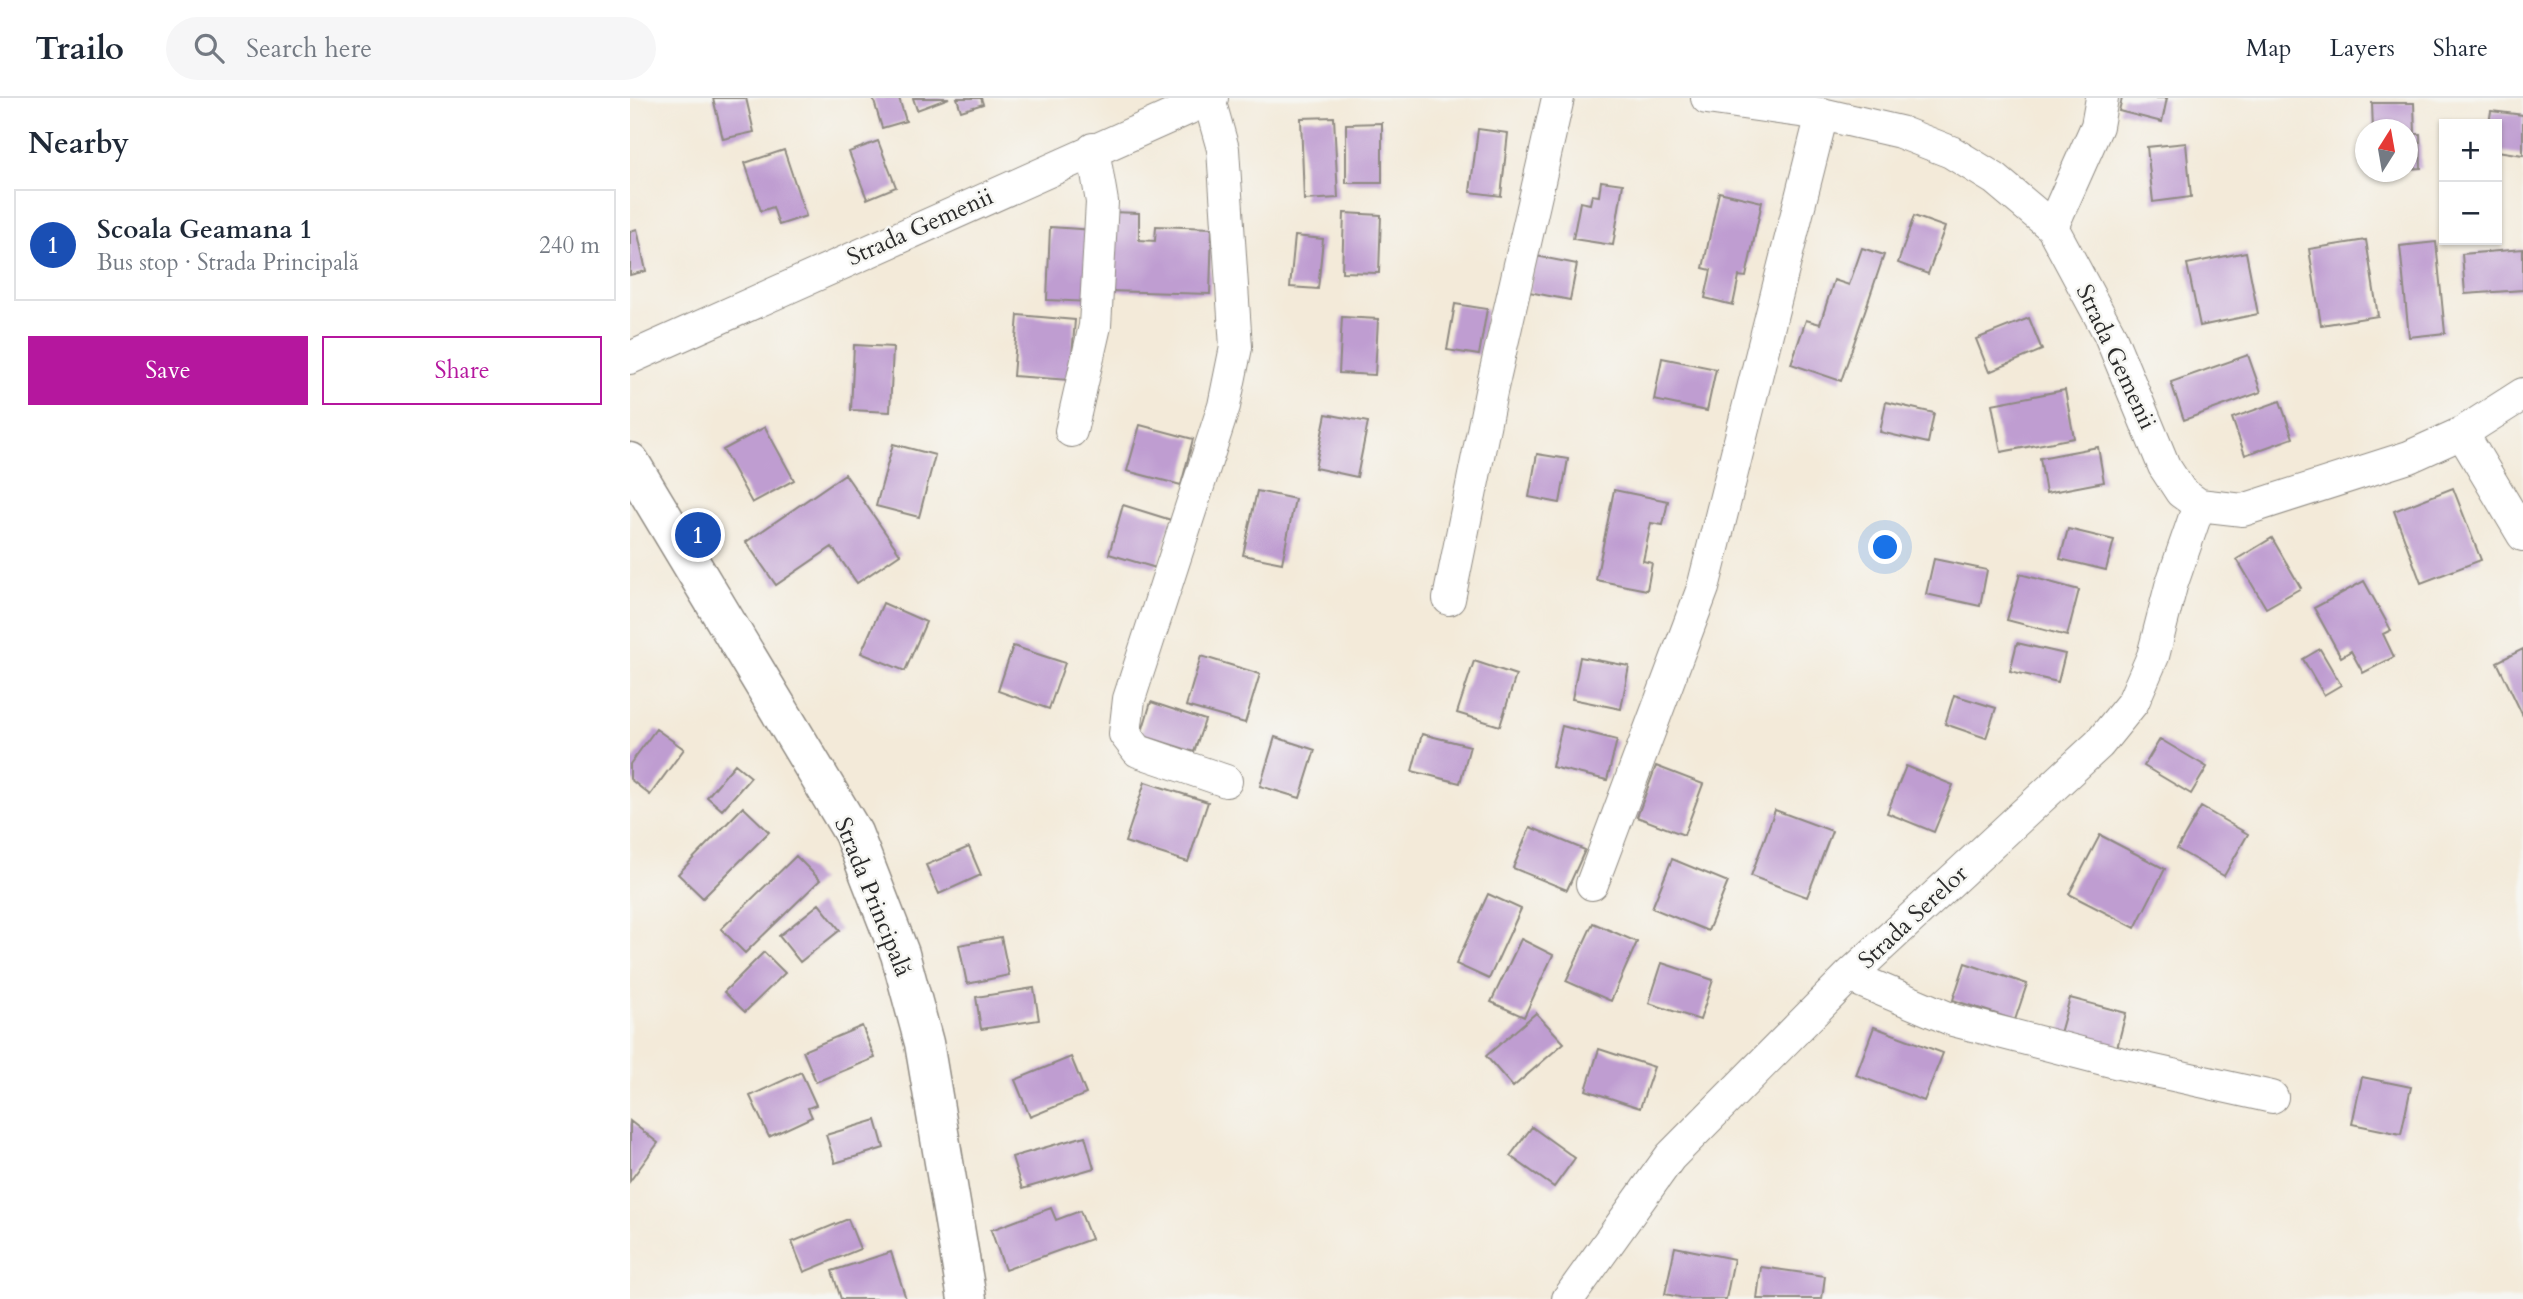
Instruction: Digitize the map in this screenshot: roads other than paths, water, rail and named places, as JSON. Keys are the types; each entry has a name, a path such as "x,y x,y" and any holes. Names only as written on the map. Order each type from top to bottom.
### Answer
{"main road":[{"name":"Strada Principală","path":"630,462 853,833 900,954 924,1043 967,1299"}],"street":[{"path":"1210,98 1223,149 1236,347 1224,406 1129,699 1125,734 1138,751 1226,781"},
{"name":"Strada Gemenii","path":"630,358 1210,98"},
{"path":"1449,598 1490,392 1558,98"},
{"name":"Strada Gemenii","path":"1707,98 1822,114 1900,132 1951,152 1995,178 2052,227 2109,333 2164,466 2181,492 2199,505"},
{"path":"2052,227 2097,126 2102,98"},
{"path":"1592,884 1703,588 1822,114"},
{"path":"1071,431 1095,326 1102,202 1093,149"},
{"path":"2199,505 2243,510 2409,457 2462,433 2523,394"},
{"path":"2462,433 2523,535"},
{"name":"Strada Serelor","path":"1568,1299 1670,1157 1849,976 2099,744 2133,702 2153,656 2171,586 2199,505"},
{"path":"1849,976 1953,1020 2119,1063 2272,1097"}],"place":[{"name":"Scoala Geamana 1","path":"698,535"}]}
